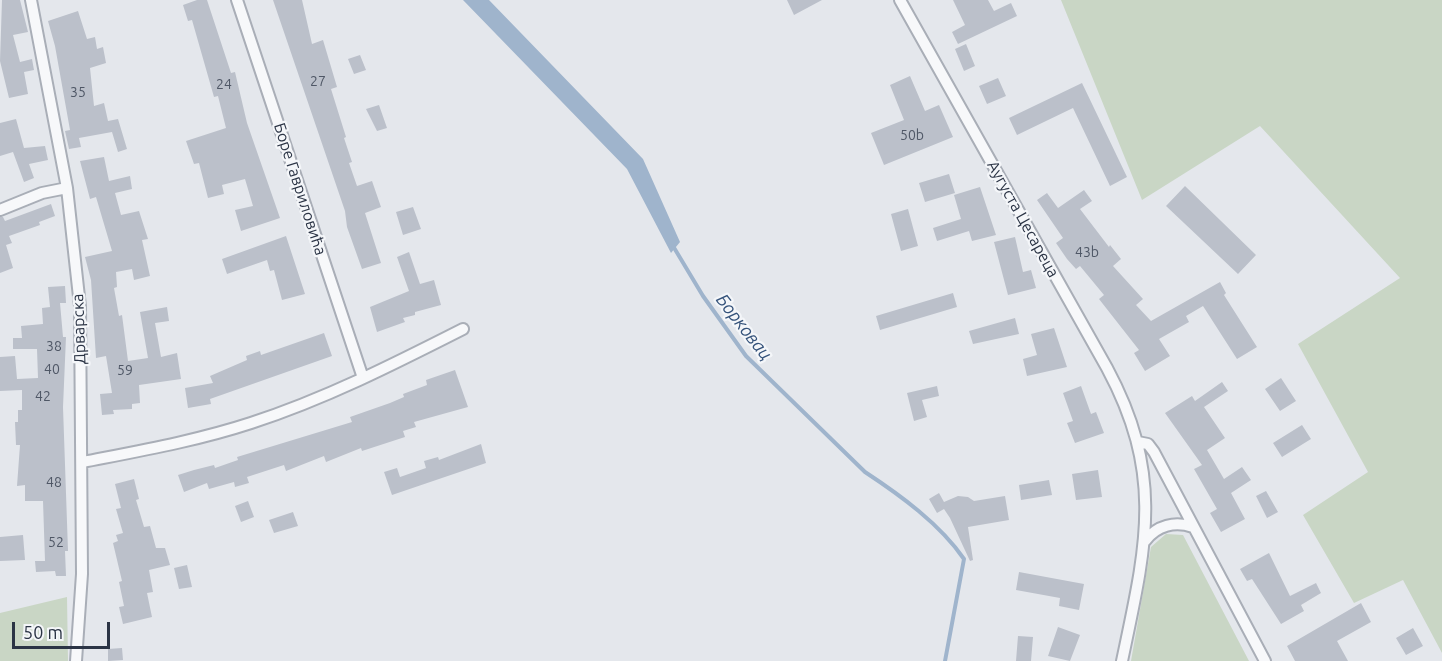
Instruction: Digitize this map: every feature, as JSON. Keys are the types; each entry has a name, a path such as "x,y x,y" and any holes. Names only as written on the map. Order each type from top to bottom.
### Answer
{"street":[{"name":"Дрварска","path":"32,0 67,188 80,306 83,462 82,574 76,661"},
{"name":"Боре Гавриловића","path":"237,0 363,378"},
{"name":"Аугуста Цесареца","path":"900,0 1118,388 1138,442 1145,488 1145,541 1122,661"},
{"path":"0,210 42,193 67,188"},
{"path":"83,462 189,441 243,425 363,378 463,329"},
{"name":"Аугуста Цесареца","path":"1138,442 1148,444 1154,452 1265,661"},
{"path":"1145,541 1164,526 1179,524 1193,527"}],"green space":[{"path":"1061,0 1442,0 1442,653 1403,580 1354,603 1303,515 1368,472 1298,344 1400,278 1260,126 1142,200"},
{"path":"1166,534 1183,535 1249,661 1131,661 1151,547"},
{"path":"67,597 68,661 0,661 0,613"}],"water":[{"path":"463,0 489,0 643,159 680,242 671,253 627,169"}],"building":[{"path":"2,0 20,0 28,32 13,35 20,62 32,59 34,70 24,72 28,94 9,98 0,61"},
{"path":"197,0 207,0 231,73 235,72 247,123 280,218 241,231 235,210 253,206 245,179 222,185 224,194 208,198 199,163 194,164 186,141 226,128 218,96 214,97 192,20 188,21 183,5"},
{"path":"273,0 302,0 312,44 323,40 337,87 331,89 346,137 344,138 352,162 349,163 357,186 372,181 381,207 365,213 381,263 362,269 347,227 345,211"},
{"path":"787,0 822,0 794,15"},
{"path":"953,0 988,0 994,11 1011,3 1017,16 958,44 952,32 965,25"},
{"path":"78,11 87,39 95,37 97,49 103,47 106,63 90,68 94,106 104,103 108,121 118,119 127,149 118,152 112,132 79,138 81,147 69,149 65,131 70,130 55,46 48,21"},
{"path":"966,44 975,66 964,71 955,49"},
{"path":"360,55 366,70 354,74 348,59"},
{"path":"910,76 925,111 939,105 953,137 884,165 871,133 904,120 890,85"},
{"path":"998,78 1006,96 987,104 979,86"},
{"path":"1082,83 1127,177 1110,186 1073,108 1017,135 1009,118"},
{"path":"379,105 387,128 377,131 366,109"},
{"path":"16,119 24,148 45,146 48,160 29,164 34,178 24,182 13,152 0,156 0,123"},
{"path":"104,157 109,181 130,176 132,189 115,193 121,215 139,211 148,239 142,240 150,276 134,280 132,269 116,272 117,287 114,288 119,316 122,315 128,361 148,358 140,312 167,307 169,321 155,323 161,357 177,353 181,379 139,385 140,403 132,404 132,409 113,410 114,414 102,415 100,394 112,393 106,356 96,358 91,280 85,257 112,251 96,197 90,199 80,161"},
{"path":"949,174 955,193 925,202 919,183"},
{"path":"1185,186 1256,255 1238,274 1166,206"},
{"path":"980,187 996,235 972,241 969,231 937,241 933,228 961,219 954,195"},
{"path":"1084,190 1092,201 1080,209 1121,259 1113,266 1143,299 1136,305 1151,321 1220,282 1226,293 1224,295 1257,347 1237,359 1203,306 1186,316 1189,322 1159,339 1170,356 1145,371 1134,353 1139,350 1099,299 1104,295 1080,266 1076,269 1056,243 1063,238 1037,200 1047,193 1058,208"},
{"path":"51,204 55,216 39,222 40,225 9,236 12,243 6,245 13,268 0,273 0,217 3,217 5,221"},
{"path":"413,207 421,229 403,235 396,212"},
{"path":"908,209 918,246 901,251 891,214"},
{"path":"286,236 305,294 282,300 274,270 270,271 267,260 227,274 222,259"},
{"path":"1015,237 1023,272 1031,270 1036,288 1008,295 994,242"},
{"path":"409,252 420,284 434,280 441,305 415,312 415,315 403,318 405,322 377,332 370,307 409,291 397,257"},
{"path":"65,286 66,303 60,303 63,337 66,337 63,407 68,551 65,551 66,576 56,576 55,571 36,572 35,561 45,561 43,501 25,501 25,485 17,486 20,445 16,445 15,422 18,422 18,410 22,410 22,390 0,391 0,357 15,356 17,379 38,378 37,349 13,349 13,338 22,338 21,326 43,324 42,308 50,307 48,287"},
{"path":"953,293 957,307 880,330 876,316"},
{"path":"1015,318 1019,334 973,344 969,331"},
{"path":"1054,328 1067,367 1027,376 1023,359 1037,355 1031,334"},
{"path":"324,333 332,356 210,399 211,404 188,408 185,388 213,383 210,376 247,360 246,356 260,351 261,355"},
{"path":"455,370 468,407 414,422 416,427 403,431 405,437 362,451 361,448 326,462 324,456 286,471 284,465 247,477 249,483 235,487 234,482 209,489 207,483 184,492 178,475 214,465 215,468 238,460 237,457 352,422 350,417 404,397 403,394 427,385 426,380"},
{"path":"1281,378 1296,401 1280,411 1265,389"},
{"path":"1222,382 1228,391 1204,407 1225,438 1207,450 1224,479 1242,467 1251,480 1231,493 1245,519 1221,532 1210,513 1217,509 1194,469 1202,465 1165,413 1192,396 1195,401"},
{"path":"937,386 939,396 922,400 927,417 914,421 907,393"},
{"path":"1081,386 1091,414 1096,412 1104,433 1075,443 1067,423 1073,421 1063,393"},
{"path":"1302,425 1311,439 1282,457 1273,443"},
{"path":"481,444 486,463 392,495 384,472 397,468 400,477 426,468 424,461 438,457 439,460"},
{"path":"1098,470 1102,497 1076,500 1072,474"},
{"path":"134,479 139,499 136,500 144,527 150,526 156,548 165,548 170,565 149,570 153,592 147,593 152,617 123,624 119,607 124,606 119,582 122,581 113,543 118,541 116,535 123,533 116,509 121,508 115,484"},
{"path":"1049,480 1052,495 1021,500 1019,485"},
{"path":"1266,491 1278,512 1267,518 1256,496"},
{"path":"939,493 944,502 958,496 968,497 974,501 1005,496 1009,520 968,527 973,560 970,561 944,509 937,513 929,499"},
{"path":"248,501 254,517 241,522 235,506"},
{"path":"293,512 298,526 274,533 269,520"},
{"path":"23,535 25,560 0,561 0,537"},
{"path":"1269,553 1290,596 1316,583 1321,593 1301,605 1304,611 1281,624 1252,579 1247,581 1240,569"},
{"path":"187,565 192,587 179,589 174,568"},
{"path":"1019,572 1084,584 1079,610 1059,606 1060,598 1016,590"},
{"path":"1361,603 1371,622 1337,641 1348,661 1295,661 1287,646"},
{"path":"1058,627 1080,635 1070,661 1048,656"},
{"path":"1413,628 1423,646 1406,655 1396,638"},
{"path":"1018,636 1033,637 1031,661 1016,661"},
{"path":"122,648 123,660 108,661 108,649"}],"waterway":[{"name":"Борковац","path":"673,246 703,296 746,356 865,472 905,500 931,522 964,559 945,661"}]}
